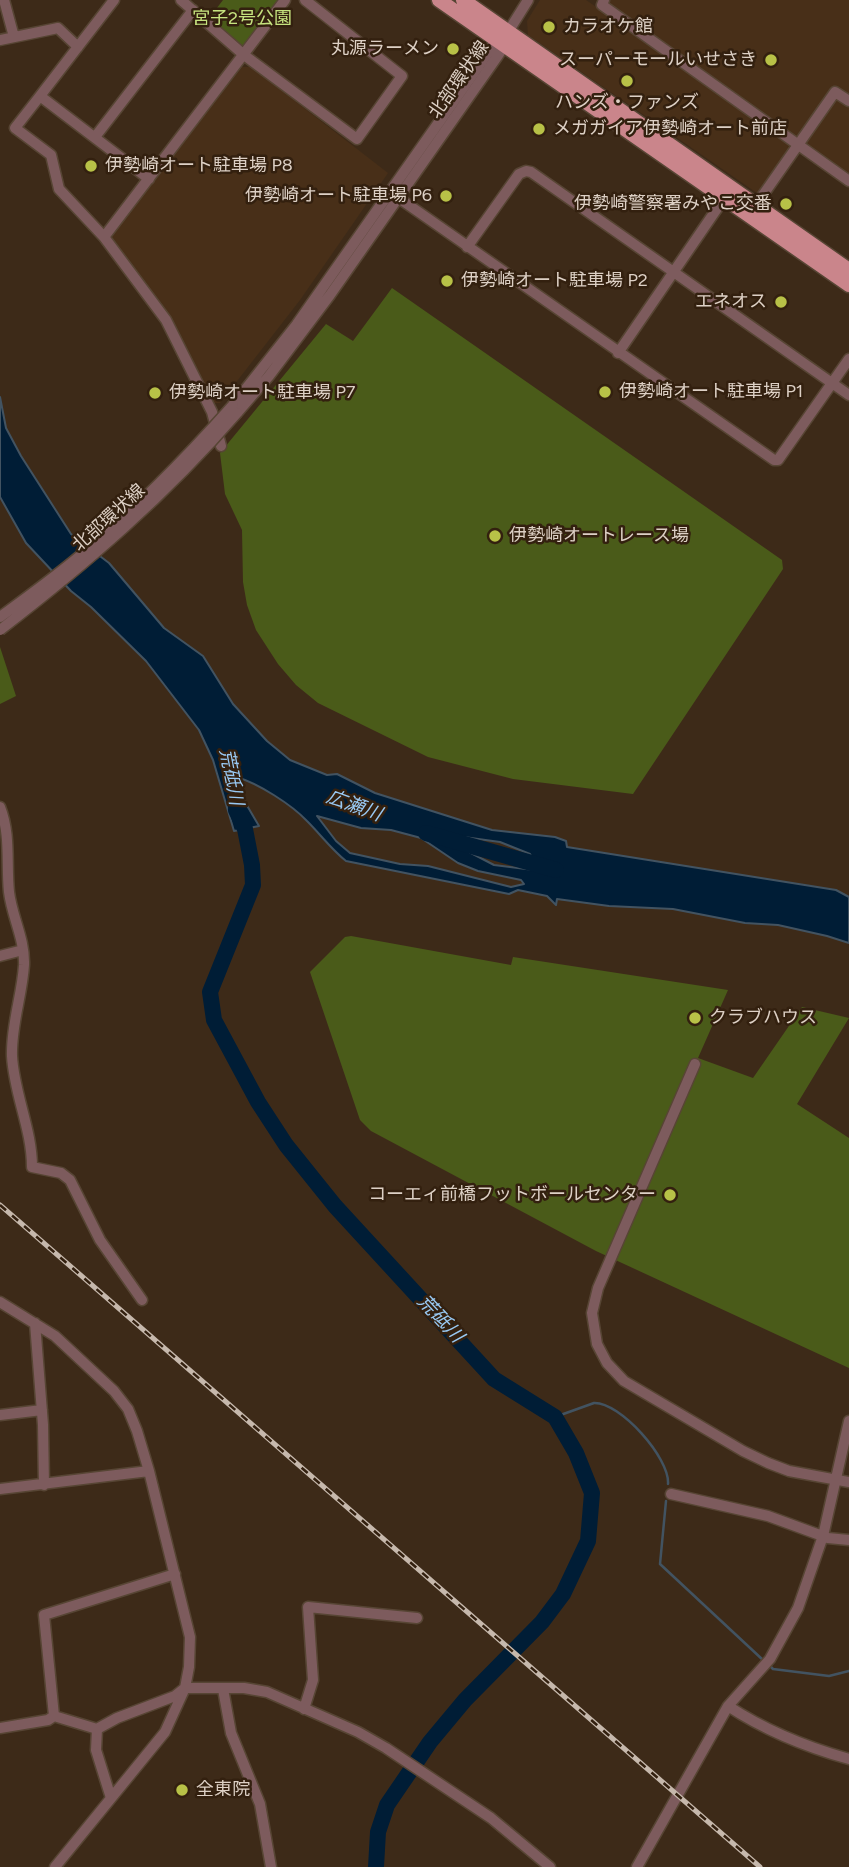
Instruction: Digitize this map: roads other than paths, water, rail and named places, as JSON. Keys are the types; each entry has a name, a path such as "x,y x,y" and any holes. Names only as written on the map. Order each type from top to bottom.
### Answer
{"main road":[{"path":"439,0 756,205 849,270"},
{"path":"463,0 503,39 849,285"}],"street":[{"path":"4,0 14,37"},
{"path":"181,0 244,55 357,139 402,76 304,0"},
{"path":"104,237 285,0"},
{"name":"北部環状線","path":"0,630 75,571 143,512 235,409 393,195 528,0"},
{"path":"604,0 602,5 849,181"},
{"path":"107,2 78,47 15,128 51,155 59,189 104,237 166,320 212,412 221,446"},
{"path":"95,137 193,10"},
{"path":"0,40 58,28 78,47"},
{"path":"756,205 835,92 849,101"},
{"path":"40,96 149,179"},
{"path":"467,247 519,174 528,171 849,395"},
{"path":"393,195 774,460 778,460 849,359"},
{"path":"618,353 725,197"},
{"name":"北部環状線","path":"0,617 79,557 119,522 235,409"},
{"path":"0,807 9,891 23,950 23,972 12,1060 18,1094 31,1139 32,1167 61,1173 70,1180 100,1240 142,1300"},
{"path":"0,956 23,950"},
{"path":"695,1064 598,1288 592,1312 597,1344 607,1363 624,1381 743,1451 789,1471 849,1482"},
{"path":"0,1302 55,1336 114,1391 133,1420 149,1471 190,1637 185,1688 164,1732 55,1867"},
{"path":"35,1323 42,1410 44,1485"},
{"path":"0,1415 42,1410"},
{"path":"637,1867 728,1706 776,1650 806,1590 823,1536 849,1421"},
{"path":"0,1489 149,1471"},
{"path":"671,1494 768,1517 823,1536 849,1540"},
{"path":"54,1716 44,1615 175,1574"},
{"path":"304,1709 313,1680 308,1607 418,1618"},
{"path":"54,1716 97,1729 117,1718 175,1696 185,1688 244,1688 267,1692 358,1732 386,1748 491,1818 550,1867"},
{"path":"223,1689 231,1733 260,1804 271,1867"},
{"path":"728,1706 759,1726 849,1759"},
{"path":"0,1728 48,1720 54,1716"},
{"path":"97,1729 96,1750 111,1798"}],"water":[{"path":"0,397 6,428 71,534 109,563 164,628 203,656 233,704 267,741 290,760 327,775 337,774 375,793 492,830 555,837 566,841 567,847 836,890 849,897 849,943 778,925 745,923 673,909 609,906 557,899 556,905 547,896 518,890 509,894 346,861 293,808 264,789 236,777 235,785 259,826 234,831 213,760 199,730 146,661 71,591 26,543 0,497","holes":["317,816 361,828 391,830 421,838 458,863 478,871 521,880 524,884 511,887 428,866 400,864 350,853 336,841","442,834 500,842 530,854 535,864 534,870 494,865 446,840"]}],"waterway":[{"name":"荒砥川","path":"236,810 245,829 253,885 210,992 214,1020 258,1102 286,1145 335,1206 494,1379 555,1417 576,1453 592,1493 588,1541 563,1594 542,1622 465,1700 430,1742 387,1805 378,1832 376,1867"},
{"name":"広瀬川","path":"426,833 556,870"},
{"path":"555,1417 594,1403 605,1405 617,1412 642,1433 652,1447 661,1460 668,1484"},
{"path":"666,1501 660,1564 763,1660"},
{"path":"768,1664 773,1669 829,1676 849,1671"}],"railway":[{"path":"0,1205 760,1867"}],"place":[{"name":"カラオケ館","path":"549,27"},
{"name":"丸源ラーメン","path":"453,49"},
{"name":"スーパーモールいせさき","path":"771,60"},
{"name":"ハンズ・ファンズ","path":"627,81"},
{"name":"メガガイア伊勢崎オート前店","path":"539,129"},
{"name":"伊勢崎オート駐車場 P8","path":"91,166"},
{"name":"伊勢崎オート駐車場 P6","path":"446,196"},
{"name":"伊勢崎警察署みやこ交番","path":"786,204"},
{"name":"伊勢崎オート駐車場 P2","path":"447,281"},
{"name":"エネオス","path":"781,302"},
{"name":"伊勢崎オート駐車場 P1","path":"605,392"},
{"name":"伊勢崎オート駐車場 P7","path":"155,393"},
{"name":"伊勢崎オートレース場","path":"495,536"},
{"name":"クラブハウス","path":"695,1018"},
{"name":"コーエィ前橋フットボールセンター","path":"670,1195"},
{"name":"全東院","path":"182,1790"}],"park label":[{"name":"宮子2号公園","path":"242,19"}]}
